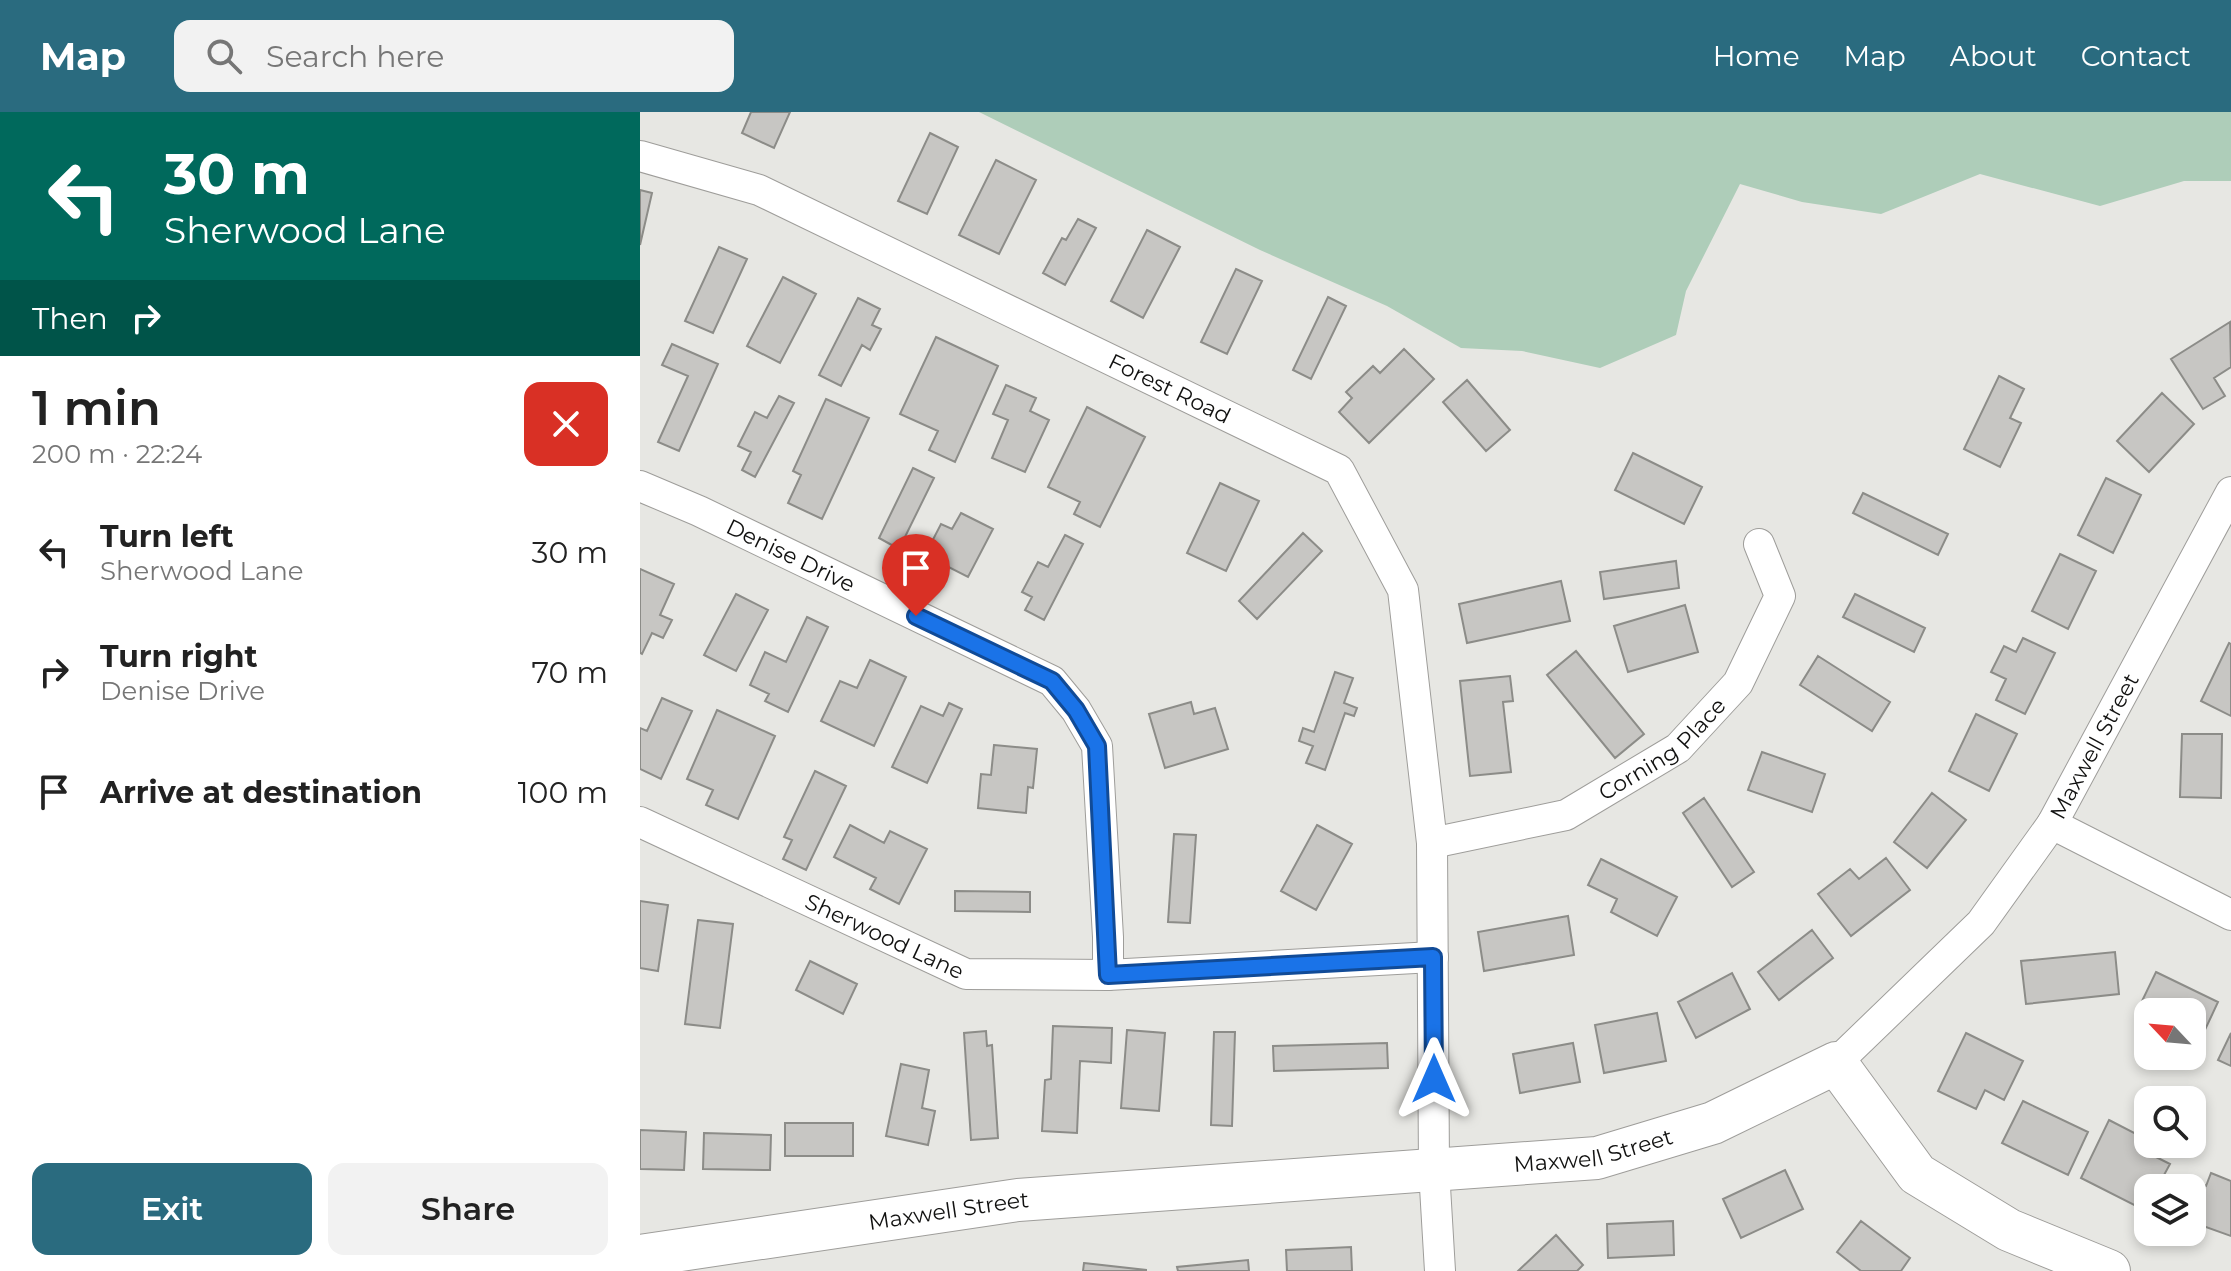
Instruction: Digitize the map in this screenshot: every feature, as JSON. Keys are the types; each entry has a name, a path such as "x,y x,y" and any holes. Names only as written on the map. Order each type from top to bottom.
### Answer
{"street":[{"name":"Forest Road","path":"640,156 759,190 1339,470 1403,590 1432,843 1434,1170 1440,1271"},
{"name":"Denise Drive","path":"640,486 699,511 1052,681 1076,710 1097,746 1108,975"},
{"name":"Maxwell Street","path":"640,1256 1018,1200 1597,1158 1713,1123 1836,1063 1981,923 2052,824 2231,492"},
{"name":"Corning Place","path":"1432,843 1566,815 1678,748 1738,683 1780,596 1759,544"},
{"name":"Sherwood Lane","path":"640,822 966,974 1108,975 1433,957"},
{"path":"2052,824 2231,915"},
{"path":"1836,1063 1917,1174 2009,1230 2109,1271"}],"green space":[{"path":"979,112 2231,112 2231,181 2184,181 2100,206 1980,174 1881,214 1802,202 1740,184 1686,291 1676,335 1600,368 1522,351 1461,348 1387,306 1260,250"}],"building":[{"path":"751,112 790,112 774,148 742,133"},
{"path":"930,133 958,147 927,214 898,201"},
{"path":"996,160 1036,180 999,254 959,235"},
{"path":"640,190 652,193 640,245"},
{"path":"1078,219 1096,228 1065,285 1043,273 1062,238 1066,240"},
{"path":"1147,230 1180,247 1143,318 1111,301"},
{"path":"719,247 747,259 713,333 685,321"},
{"path":"1236,269 1262,281 1227,354 1201,342"},
{"path":"783,277 816,294 780,363 747,346"},
{"path":"1328,297 1346,306 1311,379 1293,370"},
{"path":"858,298 880,309 872,325 881,329 870,350 862,345 841,386 819,375"},
{"path":"2230,322 2231,367 2214,378 2225,396 2203,409 2171,359"},
{"path":"936,337 998,366 955,462 929,450 938,431 900,414"},
{"path":"672,344 718,364 679,451 658,442 688,376 662,365"},
{"path":"1404,349 1434,379 1369,443 1339,412 1352,398 1346,392 1373,366 1380,373"},
{"path":"1999,376 2024,389 2010,418 2021,423 2000,467 1964,449"},
{"path":"1467,380 1510,430 1486,451 1443,402"},
{"path":"1006,385 1036,398 1030,411 1049,420 1025,472 992,458 1008,420 993,414"},
{"path":"2162,393 2194,424 2149,472 2117,441"},
{"path":"779,396 794,403 755,477 742,470 751,452 738,446 755,412 767,418"},
{"path":"826,399 869,418 822,519 788,503 801,475 793,471"},
{"path":"1087,407 1145,437 1100,527 1074,514 1080,502 1048,487"},
{"path":"1633,453 1702,487 1684,524 1615,490"},
{"path":"913,468 934,478 899,549 879,538"},
{"path":"2106,478 2141,495 2113,553 2078,535"},
{"path":"1220,483 1259,501 1226,571 1187,553"},
{"path":"1863,493 1948,534 1938,555 1853,513"},
{"path":"961,513 993,529 968,577 925,555 941,524 952,529"},
{"path":"1303,533 1322,551 1257,619 1239,601"},
{"path":"1065,535 1083,544 1044,620 1025,610 1032,597 1022,592 1038,562 1048,567"},
{"path":"2060,554 2096,571 2068,629 2032,611"},
{"path":"1676,561 1679,588 1604,599 1600,572"},
{"path":"640,569 674,584 660,615 672,620 663,638 652,633 642,654 640,653"},
{"path":"1561,581 1570,621 1467,643 1459,604"},
{"path":"736,594 768,610 736,671 704,655"},
{"path":"1855,594 1925,628 1914,652 1843,617"},
{"path":"1685,605 1698,652 1628,672 1614,626"},
{"path":"807,617 828,627 788,712 765,701 769,694 750,685 765,652 786,662"},
{"path":"2023,638 2055,653 2025,714 1996,700 2006,679 1991,672 2004,646 2016,652"},
{"path":"2231,644 2231,716 2201,701"},
{"path":"1576,651 1644,734 1615,758 1547,675"},
{"path":"1818,656 1890,702 1872,731 1800,685"},
{"path":"870,660 906,677 874,746 821,721 840,681 857,688"},
{"path":"1335,672 1353,678 1344,703 1357,708 1354,716 1345,713 1325,770 1306,763 1313,746 1299,741 1303,728 1314,732"},
{"path":"1510,676 1513,701 1503,702 1511,772 1470,776 1460,681"},
{"path":"662,698 692,711 661,779 640,769 640,728 647,731"},
{"path":"1191,702 1194,714 1215,708 1228,749 1165,768 1149,714"},
{"path":"949,703 962,709 927,783 892,767 921,706 943,716"},
{"path":"717,710 775,736 738,819 706,805 713,790 687,779"},
{"path":"1976,714 2017,734 1989,791 1949,771"},
{"path":"2182,734 2222,734 2221,798 2180,797"},
{"path":"994,745 1037,749 1033,788 1028,787 1026,813 978,808 981,774 991,775"},
{"path":"1762,752 1825,774 1812,812 1748,790"},
{"path":"815,771 846,786 806,870 783,859 792,840 784,837"},
{"path":"1932,793 1966,820 1927,868 1894,842"},
{"path":"1704,798 1754,872 1732,887 1683,813"},
{"path":"850,825 884,843 890,831 927,849 899,904 870,889 876,878 834,857"},
{"path":"1317,825 1352,844 1316,910 1281,891"},
{"path":"1174,834 1196,835 1190,923 1168,922"},
{"path":"1886,858 1910,890 1851,936 1818,894 1850,869 1859,879"},
{"path":"1601,859 1677,897 1657,936 1611,912 1617,899 1588,885"},
{"path":"955,891 1030,892 1030,912 955,911"},
{"path":"640,901 668,905 658,971 640,968"},
{"path":"1568,916 1574,955 1484,971 1478,932"},
{"path":"698,920 733,924 720,1028 685,1024"},
{"path":"1812,930 1833,958 1779,1000 1758,972"},
{"path":"2115,952 2119,994 2026,1004 2021,961"},
{"path":"810,961 857,984 843,1014 796,990"},
{"path":"2156,972 2218,1002 2206,1028 2206,998 2143,998"},
{"path":"1732,973 1750,1009 1696,1038 1678,1002"},
{"path":"1657,1013 1666,1061 1604,1073 1595,1025"},
{"path":"1053,1026 1112,1028 1111,1063 1080,1061 1077,1133 1042,1131 1045,1080 1051,1079"},
{"path":"1127,1030 1165,1033 1159,1111 1121,1108"},
{"path":"986,1031 987,1046 992,1045 998,1138 971,1140 964,1033"},
{"path":"1214,1032 1235,1032 1232,1126 1211,1125"},
{"path":"1966,1033 2023,1061 2004,1100 1985,1090 1976,1109 1938,1091"},
{"path":"2231,1033 2231,1066 2218,1060"},
{"path":"1387,1043 1388,1068 1274,1071 1273,1046"},
{"path":"1573,1043 1580,1082 1520,1093 1513,1054"},
{"path":"901,1064 929,1070 922,1108 935,1111 928,1145 886,1136"},
{"path":"2023,1101 2088,1132 2068,1175 2002,1143"},
{"path":"2109,1120 2134,1133 2134,1158 2158,1158 2170,1164 2165,1174 2134,1174 2134,1205 2081,1178"},
{"path":"785,1123 853,1123 853,1156 785,1156"},
{"path":"640,1130 686,1132 684,1170 640,1169"},
{"path":"704,1133 771,1135 770,1170 703,1169"},
{"path":"1785,1170 1803,1209 1741,1238 1723,1199"},
{"path":"2211,1173 2231,1181 2231,1236 2206,1227 2206,1186"},
{"path":"1673,1221 1674,1255 1608,1258 1607,1224"},
{"path":"1861,1221 1910,1258 1901,1271 1861,1271 1837,1252"},
{"path":"1556,1235 1583,1265 1577,1271 1518,1271"},
{"path":"1351,1247 1352,1271 1287,1271 1286,1250"},
{"path":"1248,1260 1249,1271 1178,1271 1177,1267"},
{"path":"1084,1263 1146,1270 1146,1271 1083,1271"}],"route":[{"path":"916,616 1052,681 1076,710 1097,746 1108,975 1433,957 1434,1079"}]}
